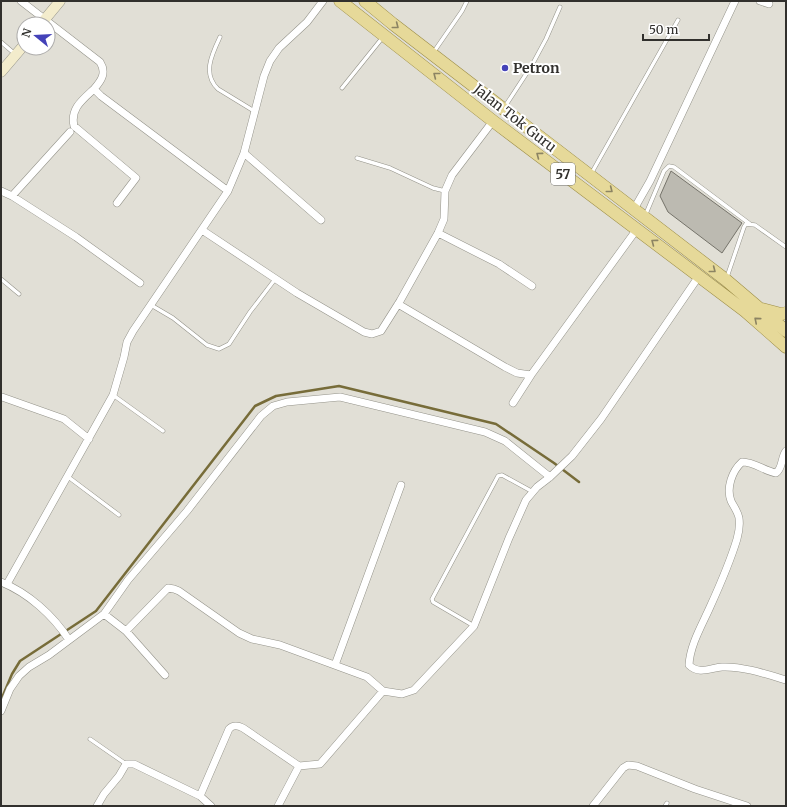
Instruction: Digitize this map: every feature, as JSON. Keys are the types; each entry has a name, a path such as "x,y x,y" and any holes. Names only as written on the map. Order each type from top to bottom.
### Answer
{"main road":[{"path":"48,16 60,1"},
{"name":"Jalan Tok Guru","path":"340,1 493,121 745,311 786,346"},
{"name":"Jalan Tok Guru","path":"365,1 726,280 786,331"},
{"path":"1,72 16,55"},
{"path":"759,308 781,314 786,313"}],"street":[{"path":"21,1 37,16"},
{"path":"68,637 58,624 32,601 4,583 89,439 113,395 127,342 150,305 228,191 244,153 264,76 270,60 279,48 307,22 323,1"},
{"path":"634,209 650,181 735,1"},
{"path":"760,1 769,4"},
{"path":"56,31 102,65 103,78 78,106 72,118 74,126 136,178 118,203"},
{"path":"94,89 101,96 228,191"},
{"path":"202,230 297,293 364,332 372,334 381,331 438,233 444,219 446,191 452,175 493,121"},
{"path":"12,196 70,132"},
{"path":"244,153 322,220"},
{"path":"1,191 12,196 76,237 140,283"},
{"path":"513,403 531,375 637,229"},
{"path":"438,233 499,264 532,286"},
{"path":"126,631 168,588 174,589 239,633 252,639 280,645 367,677 383,692 402,694 414,690 474,626 516,521 526,500 572,456 601,419 699,276"},
{"path":"398,304 505,367 517,373 531,375"},
{"path":"2,397 64,419 89,439"},
{"path":"1,710 10,689 19,676 29,667 49,655 68,637 104,614 128,580 187,511 260,416 273,406 287,402 340,397 485,432 505,441 551,476"},
{"path":"786,450 783,454 779,471 776,473 772,473 750,462 742,462 737,467 729,490 731,500 739,516 740,528 738,538 722,581 694,644 689,665 693,669 700,670 723,667 752,670 786,680"},
{"path":"335,665 401,485"},
{"path":"104,614 126,631 165,676"},
{"path":"200,796 228,729 235,725 242,728 299,766 320,764 383,692"},
{"path":"97,806 126,764 134,764 200,796 211,806"},
{"path":"593,806 623,768 628,765 637,766 748,806"},
{"path":"278,806 299,766"}],"lane":[{"path":"433,54 454,24 467,1"},
{"path":"504,109 532,65 560,8"},
{"path":"590,175 678,20"},
{"path":"342,88 385,35"},
{"path":"220,37 211,58 209,68 210,78 213,85 255,112"},
{"path":"1,42 16,55"},
{"path":"357,158 390,168 433,188 446,191"},
{"path":"645,217 664,171 669,166 674,167 750,224 755,225 786,247"},
{"path":"726,280 744,227 746,224 750,224"},
{"path":"150,305 174,318 207,345 219,349 229,344 250,312 276,278"},
{"path":"1,279 19,294"},
{"path":"113,395 163,431"},
{"path":"474,626 433,602 432,599 498,476 502,475 533,492"},
{"path":"67,476 119,515"},
{"path":"90,739 126,764"}],"building":[{"path":"671,171 742,223 722,253 668,212 660,196"}],"waterway":[{"path":"1,700 12,674 20,661 96,611 255,406 276,396 339,386 496,424 554,463 579,482"}],"place":[{"name":"Petron","path":"505,68"}]}
